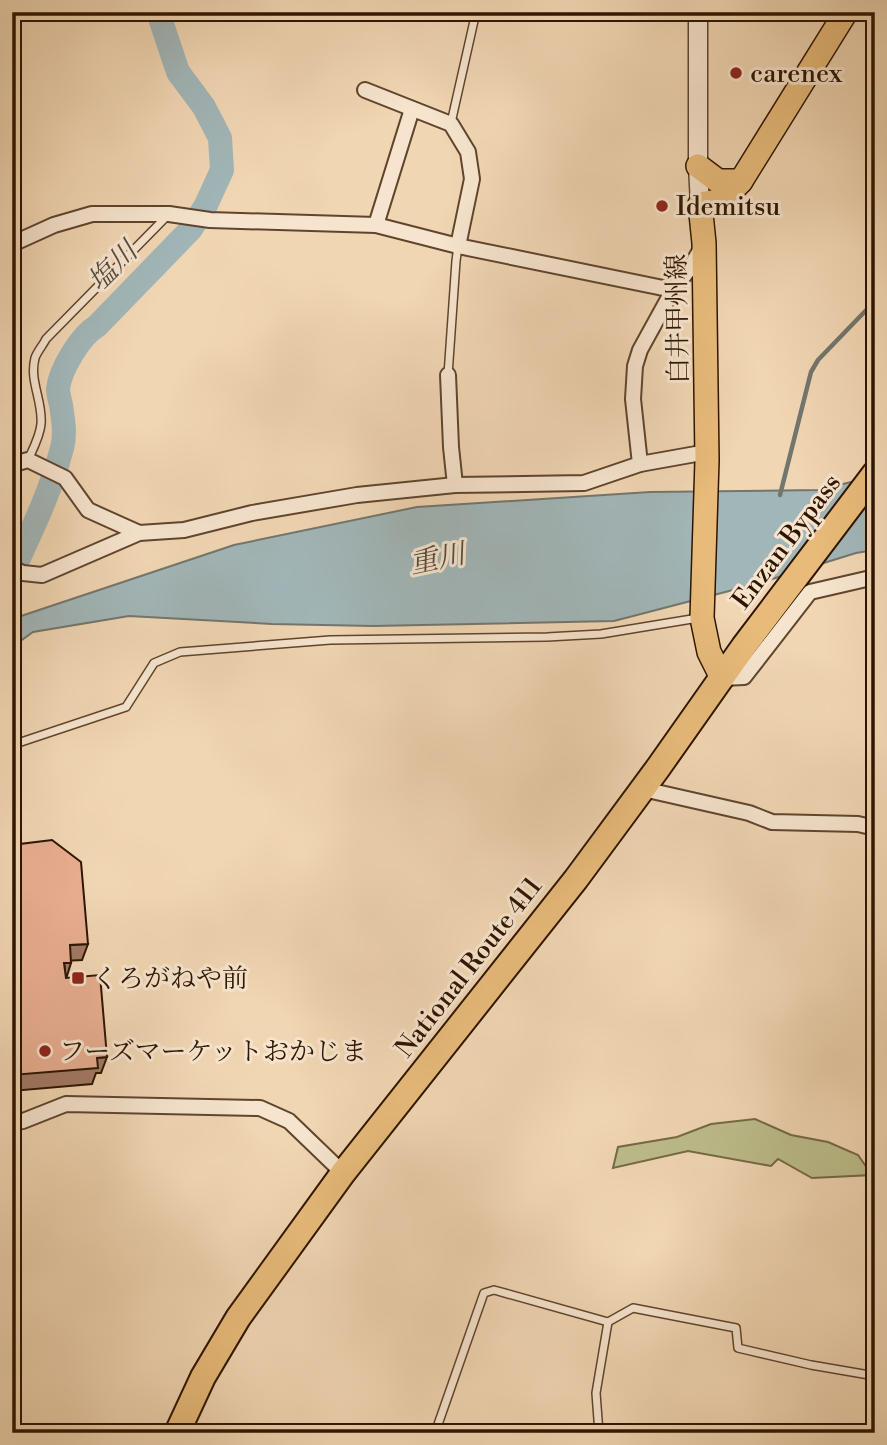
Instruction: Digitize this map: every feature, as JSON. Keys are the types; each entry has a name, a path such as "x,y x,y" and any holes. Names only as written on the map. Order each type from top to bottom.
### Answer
{"highway":[{"name":"Enzan Bypass","path":"744,646 875,473"},
{"name":"National Route 411","path":"177,1433 203,1377 238,1318 343,1173 576,879 744,646"}],"main road":[{"path":"700,204 723,200 741,181 846,12"},
{"path":"698,166 718,181 741,181"},
{"name":"白井甲州線","path":"700,204 704,243 707,456 702,618 709,652 722,678"}],"street":[{"path":"698,12 700,204"},
{"path":"365,90 451,124 468,152 472,179 458,246"},
{"path":"376,225 412,109"},
{"path":"12,244 54,225 92,214 169,214 210,220 376,225 458,246 673,290"},
{"path":"640,464 633,399 635,366 640,350 673,290 704,243"},
{"path":"448,375 455,485"},
{"path":"18,571 41,575 139,533 184,530 252,513 357,495 455,485 584,483 640,464 707,456"},
{"path":"17,465 65,478 88,510 139,533"},
{"path":"722,678 744,677 810,592 875,577"},
{"path":"643,789 749,813 772,822 858,824 875,828"},
{"path":"12,1123 66,1104 260,1108 289,1122 343,1173"}],"lane":[{"path":"451,124 476,12"},
{"path":"17,465 41,428 41,408 33,381 35,357 46,339 169,214"},
{"path":"448,375 458,246"},
{"path":"12,745 126,707 154,663 180,652 330,640 601,634 702,618"},
{"path":"435,1433 484,1293 494,1290 608,1322 633,1308 736,1328 738,1348 875,1376"},
{"path":"599,1433 596,1393 608,1322"}],"green space":[{"path":"755,1119 791,1135 828,1142 858,1155 872,1175 812,1178 778,1159 771,1166 688,1151 613,1168 618,1147 677,1137 711,1124"}],"water":[{"name":"重川","path":"875,476 875,550 614,621 373,626 272,624 129,616 33,632 12,647 12,608 18,617 234,545 417,507 650,492 819,490"}],"building":[{"path":"52,840 81,862 88,944 70,945 71,963 64,963 66,978 100,975 107,1057 97,1058 98,1068 12,1075 12,845"}],"waterway":[{"name":"塩川","path":"12,573 46,496 62,448 64,426 58,389 67,363 84,337 191,229 206,205 222,170 220,138 204,107 178,72 158,12"},
{"path":"780,495 811,372 818,360 875,301"}],"place":[{"name":"carenex","path":"736,73"},
{"name":"Idemitsu","path":"662,206"},
{"name":"くろがねや前","path":"78,978"},
{"name":"フーズマーケットおかじま","path":"45,1051"}]}
